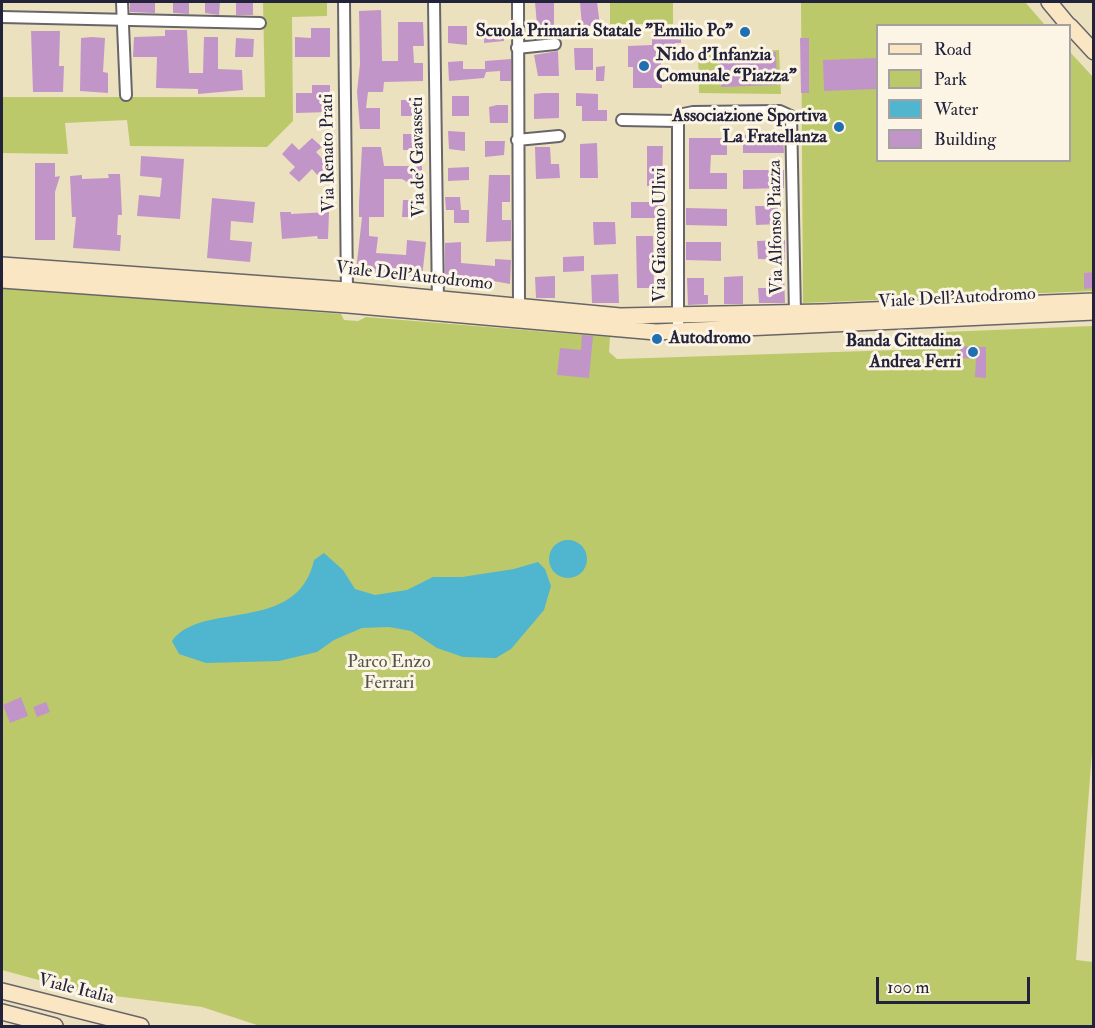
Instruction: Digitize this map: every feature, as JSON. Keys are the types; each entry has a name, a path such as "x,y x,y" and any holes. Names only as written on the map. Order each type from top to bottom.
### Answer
{"street":[{"path":"122,2 126,95"},
{"name":"Via Renato Prati","path":"344,2 347,297"},
{"name":"Via de’ Gavasseti","path":"434,2 438,306"},
{"path":"518,2 519,307"},
{"path":"1049,2 1067,24"},
{"path":"2,17 260,23"},
{"path":"1071,28 1094,52"},
{"path":"517,48 555,44"},
{"name":"Via Alfonso Piazza","path":"678,121 683,114 693,112 780,111 791,116 795,313"},
{"path":"622,120 678,121"},
{"name":"Via Giacomo Ulivi","path":"678,121 678,332"},
{"path":"517,140 560,136"},
{"name":"Viale Dell'Autodromo","path":"2,265 620,323 678,315 795,313 822,319"},
{"name":"Viale Dell'Autodromo","path":"2,280 347,297"},
{"name":"Viale Dell'Autodromo","path":"438,306 519,307 678,332 822,319 1094,301"},
{"name":"Viale Dell'Autodromo","path":"924,314 1094,312"},
{"name":"Viale Italia","path":"2,991 141,1026"},
{"path":"2,1012 55,1026"}],"green space":[{"path":"263,2 327,2 327,16 292,17 293,121 267,147 130,146 127,120 65,123 68,154 2,153 2,97 265,97"},
{"path":"610,2 673,2 673,24 610,24"},
{"name":"Associazione Sportiva La Fratellanza","path":"801,2 1025,2 1044,24 876,24 876,162 1071,162 1071,53 1093,77 1093,291 803,303"},
{"path":"779,50 781,94 699,93 698,53"},
{"name":"Parco Enzo Ferrari","path":"2,287 341,314 344,320 358,321 366,317 610,337 609,352 617,359 929,349 944,332 1093,326 1094,726 1076,960 1093,962 1093,1026 260,1026 202,1007 83,992 2,970"}],"water":[{"path":"568,540 582,545 587,559 582,573 568,578 554,573 549,559 554,545"},
{"path":"324,553 343,570 355,589 375,595 407,590 433,577 462,577 514,569 538,562 545,569 551,586 544,610 511,649 496,658 463,657 437,648 411,631 389,627 362,628 334,640 317,652 279,661 206,663 179,654 172,641 186,629 204,622 270,608 289,599 304,583 314,560"}],"building":[{"path":"130,2 155,2 155,13 130,12"},
{"path":"173,2 189,2 189,14 173,13"},
{"path":"205,2 220,2 219,15 205,13"},
{"path":"236,2 253,2 253,15 236,15"},
{"path":"535,2 554,2 554,25 537,25"},
{"path":"580,2 597,2 600,26 582,26"},
{"path":"381,10 382,61 398,61 398,22 423,22 424,46 413,46 414,63 423,63 423,81 384,82 383,92 368,92 366,108 380,108 380,129 360,129 357,92 360,64 359,11"},
{"path":"448,26 467,26 467,45 448,43"},
{"path":"485,27 508,27 508,36 504,37 504,41 484,43"},
{"path":"311,28 330,28 330,57 295,57 295,37 311,38"},
{"path":"165,30 187,30 189,73 203,73 204,37 218,37 218,69 242,70 243,90 198,94 198,89 156,88 157,57 133,57 134,37 165,36"},
{"path":"681,30 681,43 675,43 675,61 661,61 662,88 633,88 633,67 628,67 628,46 652,45 652,31"},
{"path":"31,31 60,31 59,66 64,66 63,92 33,92"},
{"path":"81,38 105,38 103,72 108,73 108,93 80,91"},
{"path":"236,38 254,39 253,57 235,57"},
{"path":"800,38 809,38 809,93 801,93"},
{"path":"574,48 593,48 593,70 575,70"},
{"path":"558,51 559,76 538,76 534,55"},
{"path":"776,52 777,85 721,87 721,82 715,82 715,73 720,73 719,54"},
{"path":"876,58 876,89 824,91 823,60"},
{"path":"511,59 511,81 500,81 500,71 486,72 484,78 449,81 448,62 463,61 463,69 485,69 485,61"},
{"path":"605,66 604,81 596,81 596,67"},
{"path":"312,85 330,85 330,112 296,113 296,93 312,93"},
{"path":"559,93 559,118 534,119 534,94"},
{"path":"576,93 598,94 598,110 607,110 607,121 582,121 582,106 576,106"},
{"path":"452,96 469,96 469,116 452,116"},
{"path":"401,100 422,100 422,116 401,116"},
{"path":"508,105 508,123 490,123 489,107"},
{"path":"448,131 465,132 465,151 449,149"},
{"path":"403,134 419,134 419,150 403,150"},
{"path":"743,135 783,135 784,153 743,153"},
{"path":"312,138 322,147 316,152 329,166 319,177 312,169 299,182 289,173 295,167 282,154 292,143 299,150"},
{"path":"689,138 727,138 727,155 711,155 710,173 727,173 727,189 689,189"},
{"path":"485,141 505,141 504,155 485,157"},
{"path":"597,143 598,178 580,178 580,144"},
{"path":"647,146 663,146 662,186 647,186"},
{"path":"362,147 381,147 384,166 422,166 422,177 417,177 412,185 402,179 384,179 384,217 369,217 369,236 378,237 376,253 406,255 407,240 426,242 422,277 356,271 362,217 359,217 359,203"},
{"path":"535,147 550,147 551,164 559,164 560,178 536,179"},
{"path":"141,156 184,159 180,219 137,216 139,195 160,197 162,178 140,176"},
{"path":"35,163 55,163 55,177 60,176 55,192 55,240 35,240"},
{"path":"469,167 469,180 448,181 448,168"},
{"path":"743,170 784,170 784,188 743,189"},
{"path":"108,174 120,174 122,215 118,215 117,235 121,235 120,251 73,248 76,217 72,217 70,176 82,175 82,179 109,178"},
{"path":"489,175 510,175 510,202 502,202 502,220 511,220 511,241 486,242"},
{"path":"445,197 460,197 461,210 469,210 469,223 454,223 454,210 446,210"},
{"path":"212,198 255,202 253,223 231,221 230,240 252,242 250,262 207,258"},
{"path":"403,200 420,200 420,217 402,217"},
{"path":"631,202 663,202 663,218 631,218"},
{"path":"755,206 780,206 780,224 756,225"},
{"path":"686,208 727,209 727,226 686,225"},
{"path":"280,212 291,212 291,214 329,212 328,239 318,239 317,236 282,239"},
{"path":"593,222 615,222 616,244 594,245"},
{"path":"636,236 653,236 654,288 637,288"},
{"path":"785,240 785,260 758,259 757,241"},
{"path":"461,242 461,263 495,266 495,259 511,260 510,284 471,277 471,281 445,278 445,243"},
{"path":"686,242 721,242 721,261 686,260"},
{"path":"584,256 584,271 563,272 563,257"},
{"path":"1094,272 1094,288 1084,289 1084,273"},
{"path":"618,274 619,303 592,303 591,275"},
{"path":"769,275 784,275 785,303 759,303 758,288 769,288"},
{"path":"555,276 555,298 536,298 535,277"},
{"path":"743,276 743,304 724,304 724,277"},
{"path":"687,278 704,278 704,295 708,295 708,304 688,305"},
{"path":"909,334 919,334 920,345 909,345"},
{"path":"582,335 593,336 589,378 557,375 560,348 581,350"},
{"path":"960,346 986,347 986,378 975,377 976,359 960,358"},
{"path":"21,697 28,716 10,723 3,705"},
{"path":"46,702 50,712 37,717 33,707"}],"place":[{"name":"Scuola Primaria Statale \"Emilio Po\"","path":"745,32"},
{"name":"Nido d’Infanzia Comunale “Piazza”","path":"644,66"},
{"name":"Associazione Sportiva La Fratellanza","path":"839,127"},
{"name":"Autodromo","path":"657,339"},
{"name":"Banda Cittadina Andrea Ferri","path":"973,352"}]}
